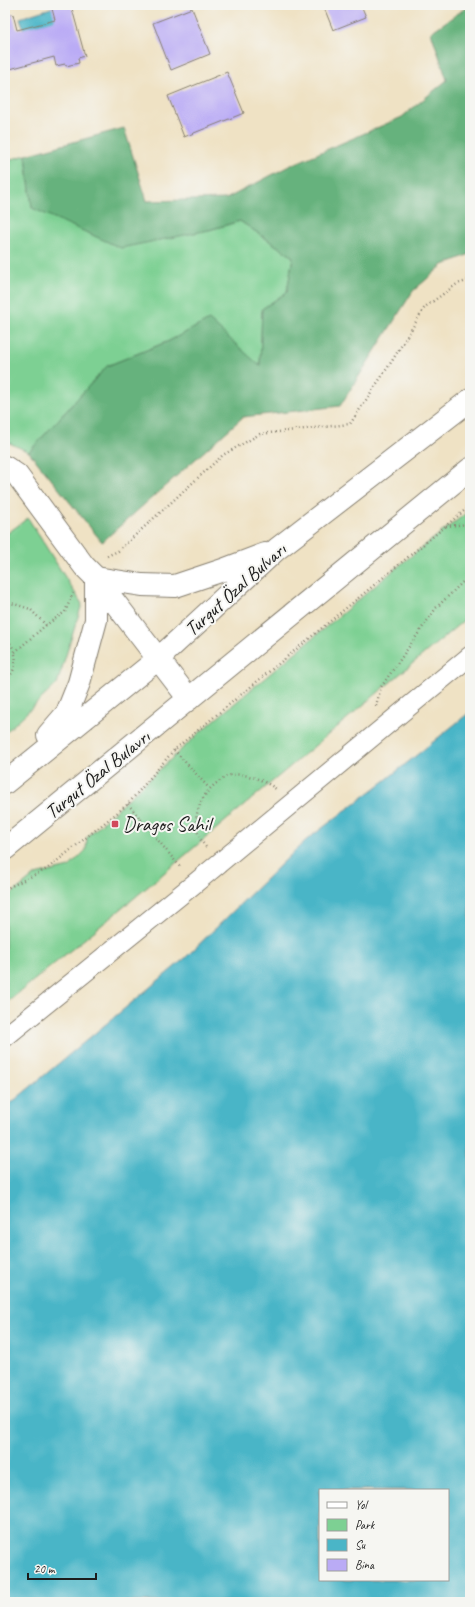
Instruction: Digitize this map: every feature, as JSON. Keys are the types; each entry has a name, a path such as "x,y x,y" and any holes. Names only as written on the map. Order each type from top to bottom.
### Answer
{"main road":[{"name":"Turgut Özal Bulvarı","path":"6,782 158,659 276,549 470,400"},
{"path":"5,467 18,475 90,572 189,699 470,469"},
{"path":"90,572 142,586 175,586 223,570 276,549"},
{"path":"6,782 67,714 79,683 96,620 90,572"},
{"name":"Turgut Özal Bulavrı","path":"5,849 189,699"}],"street":[{"path":"5,1037 194,884 470,656"}],"path":[{"path":"15,652 46,625 65,612 90,572 118,551 223,455 260,434 350,424 392,361 425,307 457,284 470,280"},
{"path":"5,889 47,869 128,804 174,750 470,506"},
{"path":"445,526 470,524"},
{"path":"368,739 381,687 436,608 470,575"},
{"path":"5,601 30,609 46,625"},
{"path":"5,637 12,644 16,661 14,670 5,682"},
{"path":"174,750 208,788"},
{"path":"221,861 204,844 195,826 198,805 208,788 227,776 247,775 269,784 282,794 287,806"},
{"path":"128,804 194,884"}],"green space":[{"path":"470,5 470,254 443,265 413,291 340,406 243,417 102,542 29,452 107,366 169,341 209,320 260,366 262,309 287,292 293,257 240,221 209,230 121,248 32,208 26,155 124,128 147,201 226,199 289,166 402,117 447,80 431,32"},
{"path":"26,155 32,208 209,230 240,221 293,257 287,292 262,309 260,367 208,321 169,341 107,366 29,452 5,441 5,161"},
{"path":"470,510 470,615 126,905 5,1004 5,899 35,875 69,867 86,850 87,837 199,733 406,560"},
{"path":"28,518 82,604 57,684 5,733 5,535"}],"water":[{"path":"54,7 59,25 26,37 20,18"},
{"path":"470,712 470,1602 5,1602 5,1108 184,959 305,841 387,779"}],"building":[{"path":"51,5 71,5 85,56 78,58 79,63 66,66 65,64 56,66 54,57 10,69 5,52 5,16 13,14 17,30 55,20"},
{"path":"323,5 361,5 366,17 333,30"},
{"path":"192,8 210,54 171,70 153,23"},
{"path":"227,72 244,113 184,137 168,96"}],"place":[{"name":"Dragos Sahil","path":"115,824"}]}
